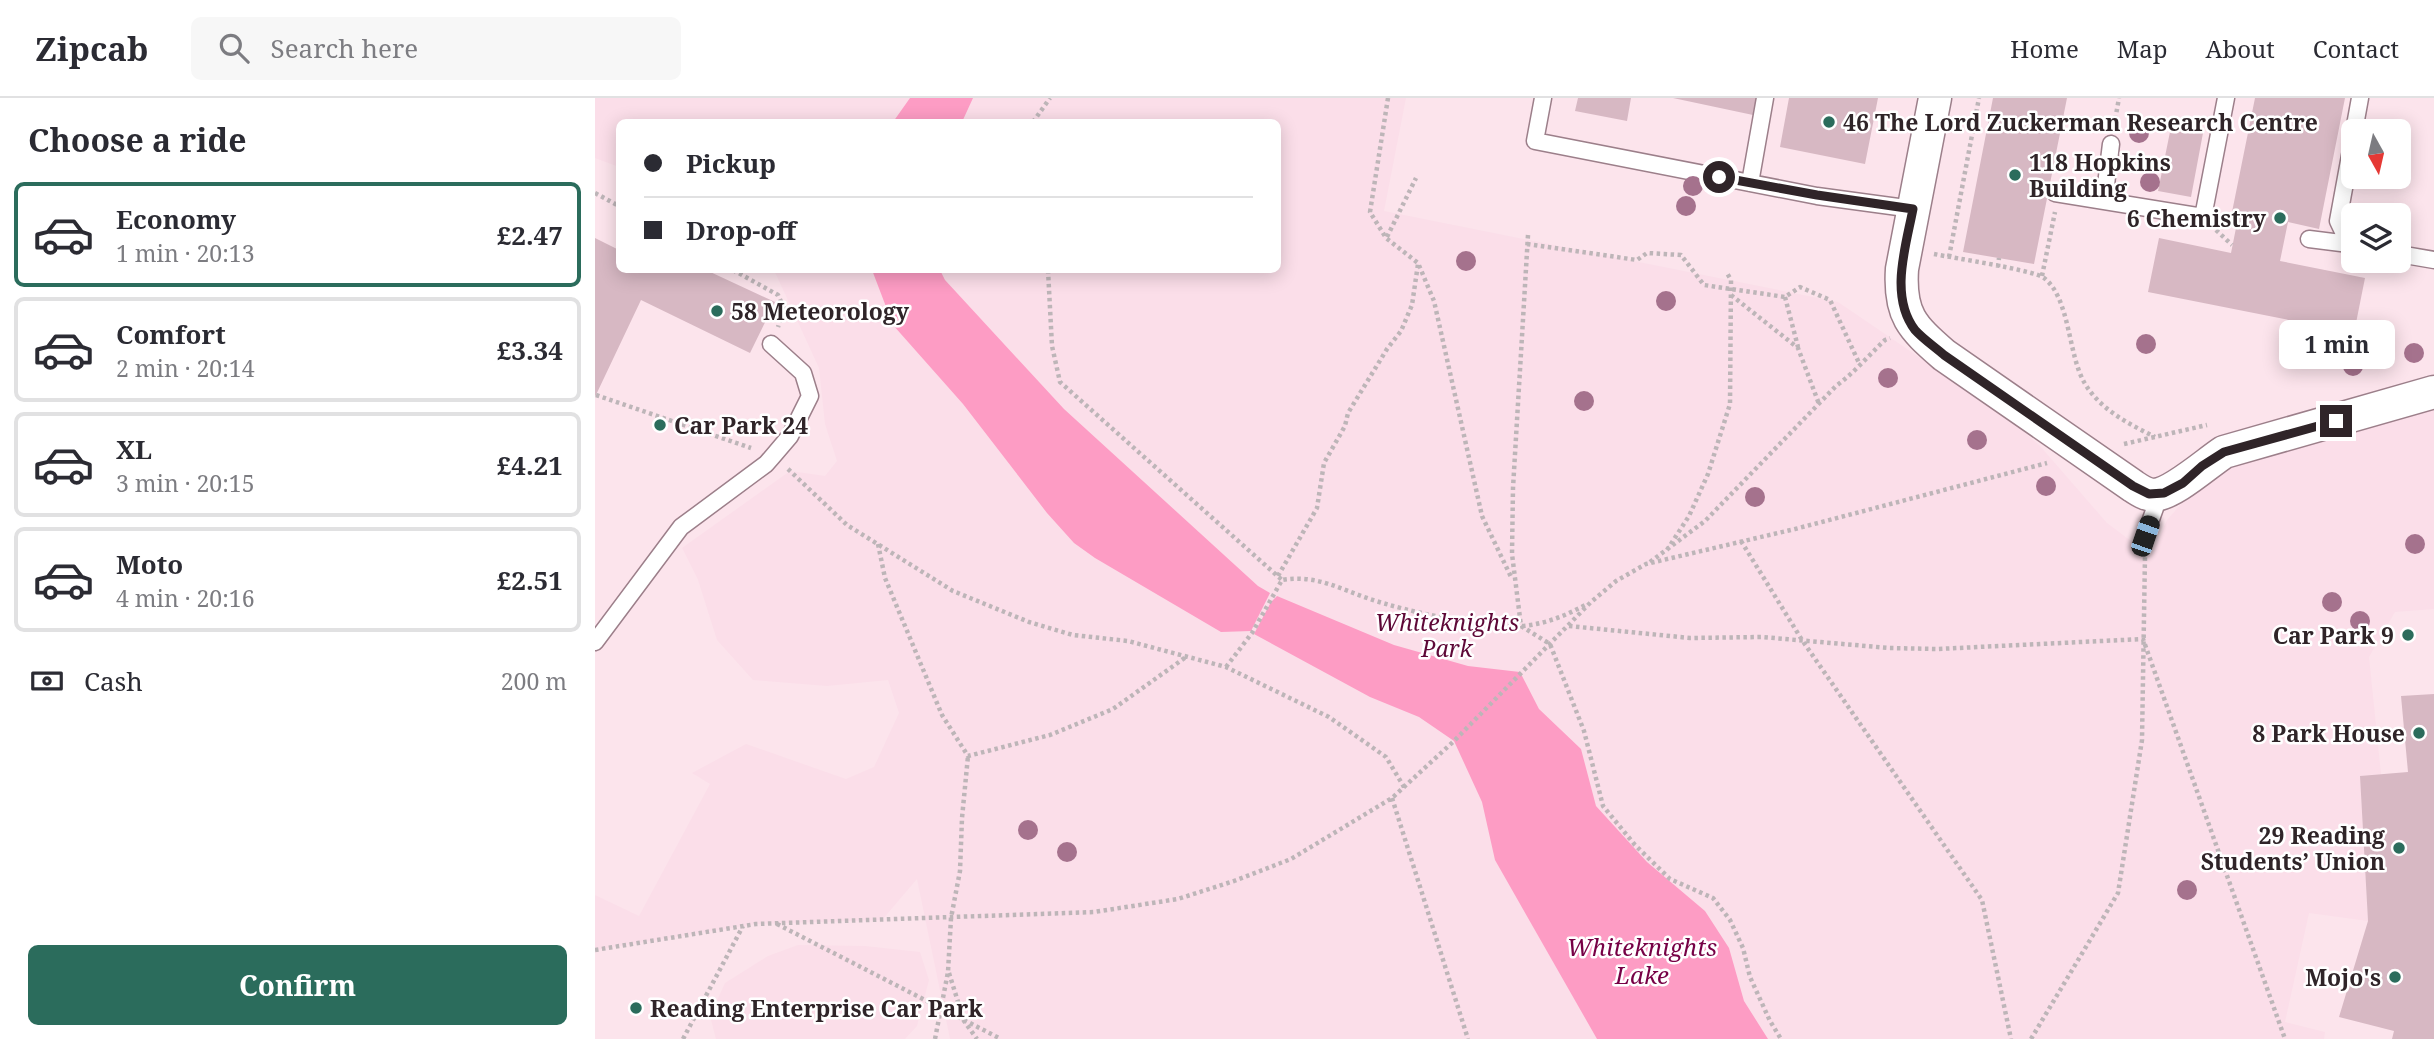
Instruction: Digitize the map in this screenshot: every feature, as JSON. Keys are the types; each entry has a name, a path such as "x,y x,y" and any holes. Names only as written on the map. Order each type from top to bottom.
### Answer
{"street":[{"path":"1935,98 1905,248 1901,287 1905,309 1915,330 1944,355 2133,486 2155,495 2183,483 2202,466 2224,452 2434,392"}],"lane":[{"path":"1543,98 1535,141 1750,183 1913,209"},
{"path":"1750,183 1765,98"},
{"path":"2057,193 2203,216 2226,98"},
{"path":"2356,119 2360,98"},
{"path":"2104,201 2111,144"},
{"path":"2341,204 2338,221 2341,226"},
{"path":"2309,239 2341,243"},
{"path":"2411,256 2434,260"},
{"path":"597,635 681,527 766,464 790,436 810,396 803,373 771,344"},
{"path":"2145,536 2155,508 2155,495"}],"path":[{"path":"1035,119 1050,98"},
{"path":"1388,98 1370,212 1386,238 1418,264 1434,301 1482,516 1514,583"},
{"path":"1949,257 1979,98"},
{"path":"1386,238 1416,177"},
{"path":"595,193 616,204"},
{"path":"2042,276 2057,193"},
{"path":"1528,235 1513,488 1512,554 1521,626 1550,644 1584,731 1604,806 1635,845 1670,879 1713,898 1730,920 1743,948 1750,977 1781,1039"},
{"path":"1527,244 1637,260 1647,253 1681,255 1704,285 1785,297 1800,287 1830,300 1859,363"},
{"path":"1905,248 2042,276 2058,296 2084,382 2100,402 2128,423 2156,438"},
{"path":"1998,267 1999,258"},
{"path":"1226,667 1252,633 1317,508 1324,463 1345,426 1348,413 1401,331 1412,304 1418,264"},
{"path":"738,273 778,295 784,307 771,344"},
{"path":"1048,273 1052,346 1060,382 1280,578 1319,580 1371,600 1404,608 1475,622 1521,626 1561,618 1591,602"},
{"path":"1664,553 1689,516 1708,474 1730,404 1731,295 1727,274"},
{"path":"1731,295 1798,348"},
{"path":"1785,297 1798,348 1819,404"},
{"path":"595,950 776,923 1094,912 1178,899 1291,859 1392,798 1454,741 1591,602 1616,581 1664,553 1705,521 1836,386 1885,340 1915,330"},
{"path":"596,395 773,456 847,525 953,591 1029,622 1073,635 1128,640 1226,667 1329,717 1386,757 1404,787"},
{"path":"1646,564 2086,452"},
{"path":"2031,1039 2118,893 2142,740 2145,536"},
{"path":"1741,541 1802,640 1982,900 2011,1039"},
{"path":"877,544 885,578 942,715 968,756 960,871 951,918 948,972 935,1039"},
{"path":"1568,626 1691,638 1762,637 1889,648 1937,649 2143,639"},
{"path":"2143,639 2285,1039"},
{"path":"968,756 1050,735 1113,709 1186,656"},
{"path":"1392,798 1468,1039"},
{"path":"776,923 1000,1039"},
{"path":"683,1039 743,926"},
{"path":"948,972 964,1021 977,1039"}],"shaded area":[{"name":"Whiteknights Park","path":"595,98 2434,98 2434,1039 595,1039"}],"green space":[{"name":"Whiteknights Park","path":"595,98 1406,98 1384,211 1838,302 2007,417 2040,446 2107,523 2151,556 2167,520 2197,486 2234,464 2434,407 2434,609 2395,612 2369,657 2381,774 2360,776 2368,921 2309,913 2285,1022 2325,1032 2324,1039 950,1039 917,879 882,920 756,924 595,950 595,895 639,916 710,784 692,773 746,744 846,779 874,767 899,713 888,680 827,686 753,680 717,640 698,580 682,548 790,471 825,476 837,461 825,424 819,368 775,273 1281,273 1281,119 616,119 616,166 595,158"},
{"path":"798,945 865,946 920,952 929,980 917,1026 905,1039 716,1039 710,1016 725,983 768,956"}],"water":[{"path":"910,98 973,98 963,119 895,119"},
{"path":"873,273 942,273 1064,409 1258,586 1270,593 1251,631 1221,632 1074,543 1047,513 963,404 893,325"},
{"name":"Whiteknights Lake","path":"1277,596 1394,645 1468,666 1520,672 1539,709 1581,749 1596,806 1647,862 1705,911 1729,948 1744,1001 1768,1039 1597,1039 1495,860 1482,802 1454,741 1419,717 1370,697 1254,634"}],"building":[{"path":"1578,98 1631,98 1627,121 1575,111"},
{"path":"1673,98 1756,98 1753,115"},
{"name":"46 The Lord Zuckerman Research Centre","path":"1789,98 1878,98 1865,164 1780,147"},
{"name":"118 Hopkins Building","path":"1993,98 2067,98 2034,264 1963,252"},
{"name":"6 Chemistry","path":"2255,98 2345,98 2319,229 2288,222 2280,261 2365,278 2354,333 2148,292 2159,238 2231,253 2239,213 2232,212"},
{"path":"2171,127 2203,133 2191,197 2158,191"},
{"name":"58 Meteorology","path":"595,238 616,248 616,273 712,273 775,302 750,353 641,300 595,397"},
{"name":"29 Reading Students’ Union","path":"2434,694 2434,1039 2392,1039 2394,1031 2339,1017 2368,921 2360,776 2408,772 2401,696"}],"place":[{"name":"46 The Lord Zuckerman Research Centre","path":"1829,122"},
{"name":"118 Hopkins Building","path":"2015,175"},
{"name":"6 Chemistry","path":"2280,218"},
{"name":"58 Meteorology","path":"717,311"},
{"name":"Car Park 24","path":"660,425"},
{"name":"Car Park 9","path":"2408,635"},
{"name":"8 Park House","path":"2419,733"},
{"name":"29 Reading Students’ Union","path":"2399,848"},
{"name":"Mojo's","path":"2395,977"},
{"name":"Reading Enterprise Car Park","path":"636,1008"}],"route":[{"path":"1719,177 1913,209 1901,287 1905,309 1915,330 1944,355 2133,486 2149,494 2164,493 2183,483 2202,466 2224,452 2336,421"}]}
